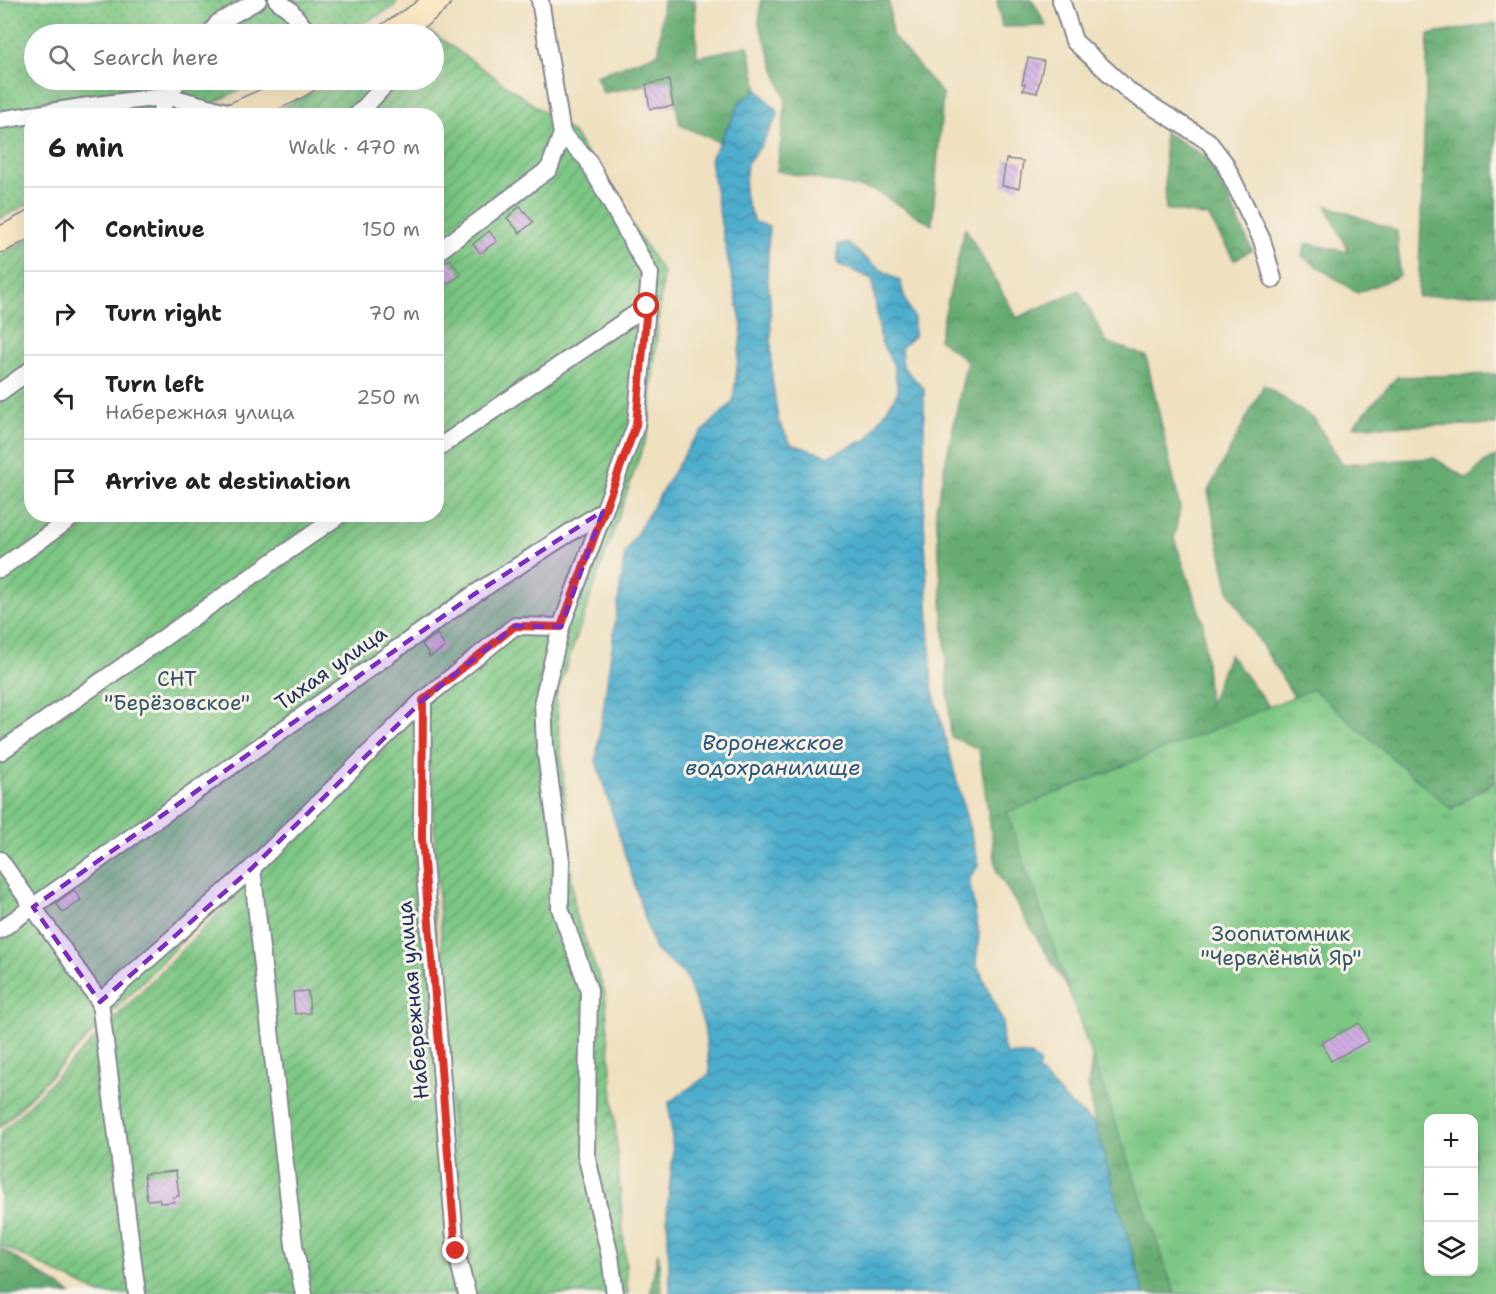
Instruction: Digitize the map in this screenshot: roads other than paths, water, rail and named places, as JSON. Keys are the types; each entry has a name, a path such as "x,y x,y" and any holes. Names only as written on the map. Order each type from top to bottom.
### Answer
{"street":[{"path":"217,24 258,0"},
{"path":"277,0 290,10 301,24"},
{"path":"444,247 549,170 562,134 540,0"},
{"path":"1061,0 1074,41 1131,93 1208,141 1224,162 1262,240 1273,279"},
{"path":"405,24 424,12"},
{"path":"162,108 172,90"},
{"path":"249,108 290,90"},
{"path":"364,108 381,90"},
{"path":"76,108 167,96 209,108"},
{"path":"0,120 24,116"},
{"path":"562,134 587,159 650,274 636,425 561,627 543,700 545,747 561,861 560,908 589,990 586,1154 610,1256 615,1294"},
{"path":"0,240 24,227"},
{"path":"444,444 647,306"},
{"path":"0,392 24,375"},
{"name":"Тихая улица","path":"0,930 473,595 603,511"},
{"path":"0,569 66,522"},
{"path":"0,752 330,522"},
{"path":"100,1002 252,868 423,700 515,626 561,627"},
{"name":"Набережная улица","path":"423,700 422,838 456,1251 467,1294"},
{"path":"0,860 100,1002 137,1294"},
{"path":"252,868 294,1245 304,1294"}],"water":[{"name":"Воронежское водохранилище","path":"758,90 779,113 760,147 747,163 744,193 754,222 769,226 767,276 770,298 772,378 778,420 791,444 829,456 868,439 898,392 894,366 881,342 872,279 838,264 838,244 847,243 875,266 900,281 906,302 914,318 914,336 901,348 903,367 924,389 924,518 932,688 979,864 969,879 979,934 976,963 1003,1022 1002,1044 1007,1054 1030,1055 1040,1063 1038,1071 1070,1104 1095,1124 1144,1294 670,1294 667,1212 673,1153 669,1102 710,1074 704,1025 686,976 655,950 596,761 625,553 691,443 733,402 742,326 710,160 742,100"}],"park label":[{"name":"СНТ \"Берёзовское\"","path":"177,691"},
{"name":"Зоопитомник \"Червлёный Яр\"","path":"1281,946"}]}
